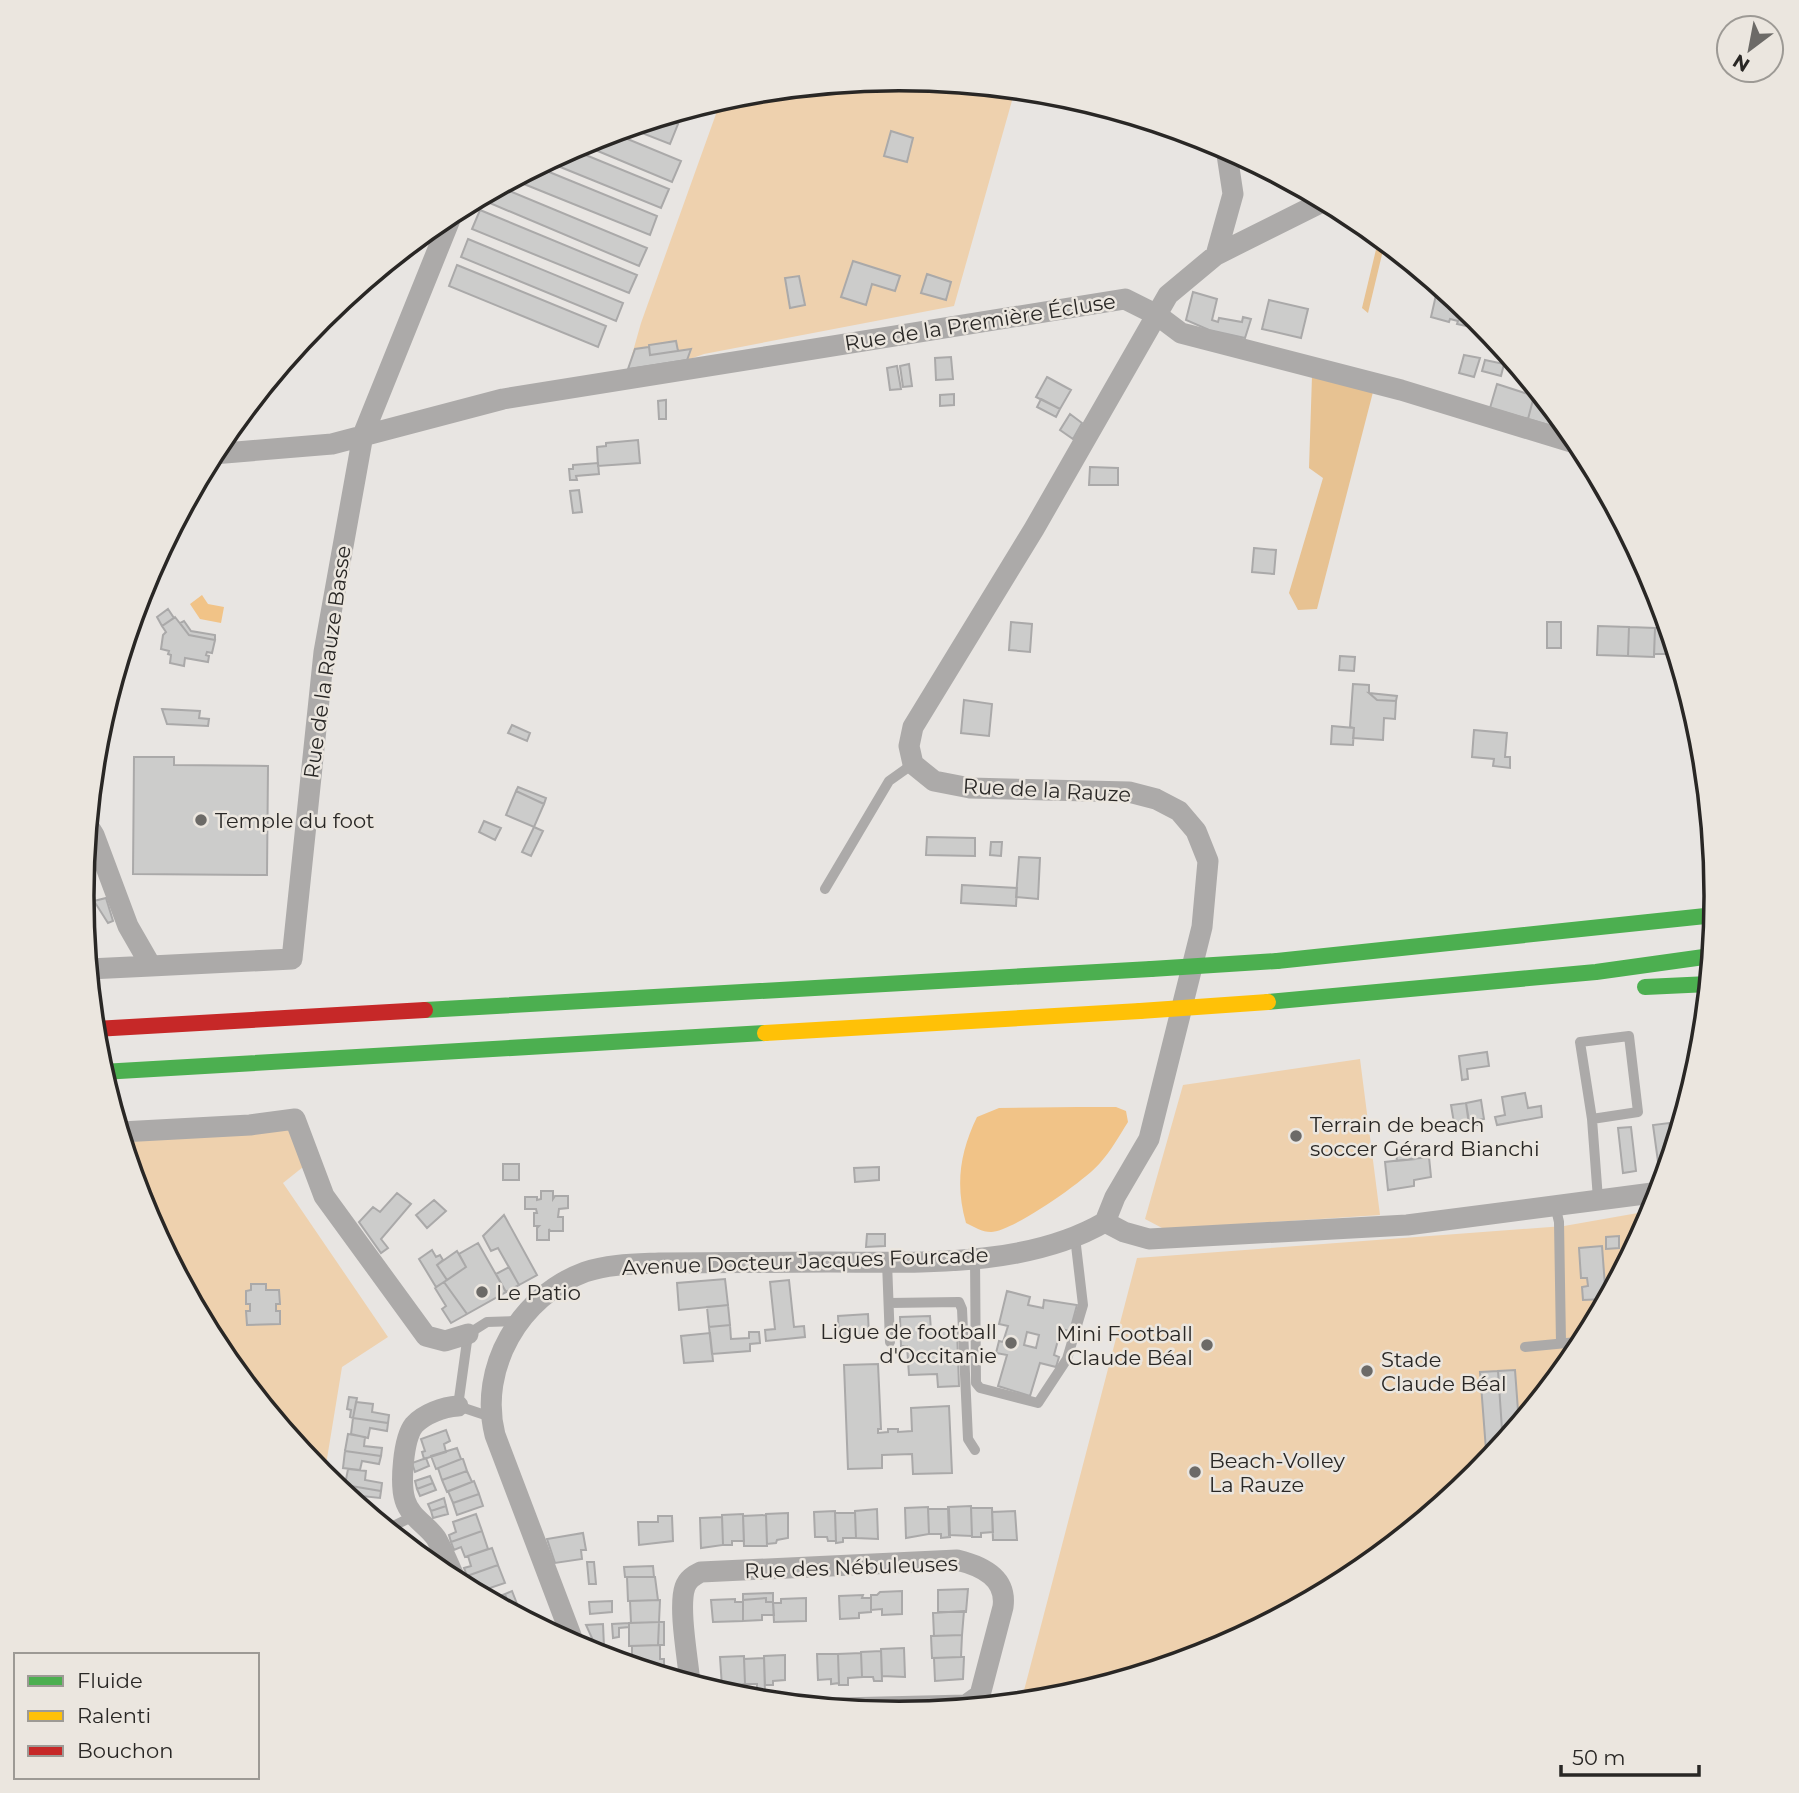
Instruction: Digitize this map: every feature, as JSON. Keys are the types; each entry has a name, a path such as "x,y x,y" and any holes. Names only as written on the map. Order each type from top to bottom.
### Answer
{"highway":[{"path":"105,1028 1152,970 1276,961 1704,916"},
{"path":"113,1071 1268,1002 1596,972 1702,957"},
{"path":"1596,972 1650,988 1700,985"}],"street":[{"path":"1216,255 1233,194 1228,161"},
{"path":"913,764 909,746 914,727 1034,529 1168,295 1216,255 1314,206"},
{"path":"363,435 445,232"},
{"name":"Rue de la Première Écluse","path":"228,453 332,444 503,399 1125,299 1181,333 1401,390 1562,439"},
{"name":"Rue de la Rauze Basse","path":"151,966 292,959 324,652 363,435"},
{"name":"Rue de la Rauze","path":"913,764 934,781 970,788 1129,792 1156,799 1179,811 1196,831 1208,861 1202,928 1149,1139 1115,1197 1105,1222"},
{"path":"96,841 128,926 151,966 98,969"},
{"path":"129,1132 250,1125 295,1119 324,1196 426,1336 445,1341 468,1334"},
{"path":"1105,1222 1133,1236 1149,1239 1408,1225 1648,1193"},
{"name":"Avenue Docteur Jacques Fourcade","path":"569,1631 495,1436 491,1418 492,1387 500,1354 520,1321 548,1293 572,1278 608,1267 659,1263 887,1262 975,1258 1035,1249 1075,1237 1105,1222"},
{"path":"448,1563 435,1536 414,1516 405,1500 403,1473 407,1442 414,1425 442,1407 458,1406"},
{"name":"Rue des Nébuleuses","path":"689,1674 682,1599 685,1585 691,1576 701,1572 957,1560 971,1563 988,1572 1005,1595 980,1695 977,1698"}],"lane":[{"path":"825,889 889,781 913,764"},
{"path":"1592,1119 1638,1112 1629,1036 1580,1042 1592,1119 1598,1199"},
{"path":"1555,1205 1559,1222 1561,1343"},
{"path":"975,1258 976,1383 980,1388 1038,1403 1067,1360 1083,1305 1075,1237"},
{"path":"887,1262 890,1342"},
{"path":"889,1303 959,1303 962,1309 968,1438 975,1450"},
{"path":"491,1418 458,1406 468,1334 487,1322 520,1321"},
{"path":"1525,1347 1570,1342"},
{"path":"396,1525 414,1516"}],"shaded area":[{"path":"900,91 1012,99 954,306 704,354 687,360 628,369 641,323 717,112 794,98 847,93"},
{"path":"1376,248 1383,252 1368,313 1362,308"},
{"path":"1312,376 1373,392 1317,609 1298,610 1289,593 1323,478 1309,468"},
{"path":"202,595 208,604 224,607 221,623 200,619 190,604"},
{"path":"1360,1059 1380,1215 1164,1229 1145,1219 1183,1085"},
{"path":"1116,1107 1126,1111 1128,1122 1100,1163 1065,1192 1031,1215 1001,1230 981,1230 966,1223 961,1195 961,1169 977,1117 999,1108"},
{"path":"289,1130 303,1167 283,1183 388,1337 342,1367 326,1462 260,1387 202,1299 155,1205 132,1139"},
{"path":"1641,1213 1597,1299 1539,1387 1505,1428 1431,1502 1390,1536 1347,1566 1256,1619 1208,1641 1108,1675 1024,1692 1137,1258 1564,1226"}],"building":[{"path":"675,123 678,124 670,144 643,133"},
{"path":"891,131 913,138 907,162 884,156"},
{"path":"627,139 681,161 672,182 596,150"},
{"path":"585,155 669,189 661,208 559,167"},
{"path":"548,172 657,216 650,235 524,184"},
{"path":"511,191 647,248 639,266 490,203"},
{"path":"480,210 637,275 629,293 472,229"},
{"path":"468,239 623,303 616,321 461,257"},
{"path":"853,261 900,276 895,291 872,284 866,305 841,297"},
{"path":"457,265 606,326 598,347 449,286"},
{"path":"927,274 951,282 946,300 921,293"},
{"path":"799,276 805,305 790,308 785,278"},
{"path":"1193,292 1217,299 1212,320 1218,322 1219,318 1242,322 1243,317 1251,319 1245,338 1209,330 1186,320"},
{"path":"1436,296 1468,326 1457,324 1458,321 1450,319 1449,322 1431,317"},
{"path":"1269,300 1308,309 1301,338 1262,329"},
{"path":"676,341 678,351 650,355 649,345"},
{"path":"649,347 650,355 691,349 687,360 628,369 635,349"},
{"path":"1464,355 1480,358 1474,377 1459,373"},
{"path":"951,357 953,379 936,380 935,358"},
{"path":"1485,360 1504,364 1501,376 1482,371"},
{"path":"909,364 912,386 903,387 900,366"},
{"path":"897,366 901,389 890,390 887,368"},
{"path":"1047,377 1071,390 1060,409 1036,397"},
{"path":"1497,384 1529,395 1533,399 1528,419 1490,408"},
{"path":"954,394 954,405 940,406 940,395"},
{"path":"1041,399 1060,409 1056,417 1037,407"},
{"path":"1533,399 1553,426 1528,419"},
{"path":"666,400 666,419 659,419 658,401"},
{"path":"1070,414 1082,423 1073,439 1060,430"},
{"path":"638,440 640,463 598,466 597,447 606,446 606,443"},
{"path":"598,463 599,474 576,476 577,480 570,480 569,469 573,469 573,465"},
{"path":"1090,467 1118,468 1118,485 1089,485"},
{"path":"579,490 582,512 573,513 570,491"},
{"path":"1254,548 1276,550 1274,574 1252,572"},
{"path":"168,609 174,618 162,626 157,617"},
{"path":"175,617 189,635 215,640 212,653 207,652 206,655 209,656 208,662 185,658 184,666 170,663 169,651 161,649 166,632 162,626"},
{"path":"184,621 191,631 215,635 215,640 189,635 180,623"},
{"path":"1011,622 1032,624 1030,652 1009,650"},
{"path":"1547,622 1561,622 1561,648 1547,648"},
{"path":"1598,626 1629,627 1628,656 1597,655"},
{"path":"1629,627 1655,628 1654,657 1628,656"},
{"path":"1655,628 1658,628 1667,654 1654,654"},
{"path":"1340,656 1355,657 1354,671 1339,670"},
{"path":"1353,684 1369,685 1369,693 1377,700 1396,701 1395,719 1384,718 1383,740 1353,738 1354,728 1350,727"},
{"path":"1369,693 1397,696 1396,701 1377,700"},
{"path":"964,700 992,704 989,736 961,733"},
{"path":"162,709 200,711 199,718 209,719 208,726 167,724"},
{"path":"512,725 530,733 527,741 508,733"},
{"path":"1332,726 1354,728 1353,745 1331,744"},
{"path":"1474,730 1507,733 1505,757 1510,757 1510,768 1493,766 1494,759 1472,757"},
{"name":"Temple du foot","path":"134,757 174,757 174,765 268,766 267,875 133,874"},
{"path":"518,787 546,798 544,804 516,791"},
{"path":"516,791 544,804 534,827 506,815"},
{"path":"484,821 501,828 495,840 479,832"},
{"path":"534,827 543,831 531,856 522,852"},
{"path":"927,837 975,838 975,856 926,855"},
{"path":"991,842 1002,842 1001,856 990,855"},
{"path":"1019,857 1040,858 1038,899 1016,897"},
{"path":"962,885 1017,888 1016,906 961,903"},
{"path":"106,898 113,921 108,923 94,901"},
{"path":"1487,1052 1489,1066 1467,1069 1468,1079 1462,1080 1459,1056"},
{"path":"1525,1093 1528,1108 1541,1106 1542,1117 1497,1125 1495,1117 1505,1115 1502,1097"},
{"path":"1481,1100 1484,1119 1476,1120 1477,1125 1469,1125 1466,1103"},
{"path":"1466,1103 1469,1121 1454,1123 1451,1105"},
{"path":"1669,1123 1670,1130 1658,1165 1653,1125"},
{"path":"1631,1127 1636,1171 1623,1173 1618,1128"},
{"path":"1414,1151 1415,1159 1397,1161 1396,1153"},
{"path":"1429,1157 1431,1177 1414,1180 1414,1186 1388,1190 1385,1162"},
{"path":"503,1164 519,1164 519,1180 503,1180"},
{"path":"879,1167 879,1180 855,1182 854,1168"},
{"path":"541,1191 553,1191 553,1199 555,1196 568,1196 568,1208 559,1209 558,1217 563,1217 563,1231 549,1229 549,1240 537,1240 539,1226 534,1226 536,1209 525,1209 525,1197 541,1199"},
{"path":"397,1193 411,1204 381,1239 388,1248 381,1253 359,1222 373,1207 380,1212"},
{"path":"434,1200 446,1211 427,1228 416,1215"},
{"path":"504,1215 537,1275 519,1285 498,1248 491,1251 483,1236"},
{"path":"867,1234 885,1234 885,1246 866,1247"},
{"path":"1619,1236 1619,1248 1606,1249 1606,1237"},
{"path":"478,1243 506,1292 467,1314 444,1282 466,1267 459,1254"},
{"path":"1602,1246 1605,1284 1597,1299 1583,1300 1582,1287 1588,1286 1587,1278 1581,1278 1579,1248"},
{"path":"432,1250 436,1257 440,1255 443,1260 437,1265 447,1280 436,1287 419,1259"},
{"path":"457,1251 466,1267 447,1280 437,1265"},
{"path":"509,1267 519,1285 506,1292 496,1274"},
{"path":"725,1279 728,1305 679,1310 677,1283"},
{"path":"789,1280 794,1327 804,1326 805,1337 766,1341 765,1330 775,1329 770,1282"},
{"path":"444,1282 467,1314 451,1323 442,1309 446,1306 435,1288"},
{"path":"251,1284 266,1284 266,1290 279,1290 280,1304 276,1304 276,1311 280,1311 280,1324 247,1325 246,1311 250,1311 250,1304 246,1304 246,1291 251,1290"},
{"name":"Ligue de football d'Occitanie","path":"1007,1291 1030,1297 1028,1305 1043,1308 1044,1300 1077,1305 1070,1331 1061,1329 1054,1355 1059,1357 1056,1367 1040,1363 1030,1396 998,1386 1007,1355 996,1353 999,1341 1003,1342 1008,1326 999,1324","holes":["1027,1332 1039,1335 1036,1348 1024,1345"]},
{"path":"728,1305 730,1325 709,1327 707,1307"},
{"path":"868,1314 869,1337 839,1339 838,1316"},
{"path":"930,1316 931,1331 957,1330 959,1386 938,1387 937,1374 909,1375 907,1346 901,1346 900,1317"},
{"path":"730,1325 731,1339 749,1338 749,1332 759,1332 760,1343 750,1344 750,1351 712,1354 709,1327"},
{"path":"710,1333 713,1361 684,1363 681,1336"},
{"path":"878,1364 881,1429 878,1429 878,1433 888,1432 888,1429 898,1429 898,1432 912,1431 911,1408 949,1406 952,1473 913,1474 912,1454 882,1455 882,1468 848,1469 844,1365"},
{"path":"1515,1370 1518,1412 1502,1431 1498,1371"},
{"path":"1498,1371 1502,1431 1486,1448 1480,1372"},
{"path":"349,1397 357,1398 353,1418 350,1417 351,1410 347,1409"},
{"path":"356,1402 373,1404 372,1412 389,1415 388,1423 353,1418"},
{"path":"353,1418 388,1423 387,1431 370,1428 368,1438 351,1434"},
{"path":"446,1430 450,1441 444,1444 446,1452 424,1459 422,1452 425,1451 421,1439"},
{"path":"348,1434 365,1437 364,1446 382,1448 381,1456 345,1451"},
{"path":"457,1448 461,1459 436,1469 431,1456"},
{"path":"345,1451 381,1456 379,1464 362,1461 360,1470 343,1468"},
{"path":"426,1458 429,1466 415,1472 412,1463"},
{"path":"461,1459 467,1471 442,1480 438,1468"},
{"path":"348,1469 366,1471 365,1480 382,1483 381,1491 351,1486 346,1481"},
{"path":"467,1471 472,1482 447,1492 442,1480"},
{"path":"430,1476 433,1483 417,1489 415,1481"},
{"path":"474,1481 479,1494 453,1503 448,1491"},
{"path":"433,1483 436,1490 420,1496 417,1489"},
{"path":"351,1486 381,1491 380,1498 362,1496"},
{"path":"479,1494 483,1506 457,1515 453,1503"},
{"path":"444,1498 446,1506 431,1511 428,1504"},
{"path":"446,1506 448,1514 433,1518 431,1511"},
{"path":"971,1506 972,1536 949,1535 948,1507"},
{"path":"928,1507 929,1534 906,1538 905,1508"},
{"path":"971,1508 992,1508 993,1532 972,1537"},
{"path":"877,1509 878,1539 856,1538 855,1511"},
{"path":"928,1509 949,1509 950,1537 941,1538 941,1534 929,1534"},
{"path":"835,1511 836,1541 828,1541 827,1537 815,1537 814,1512"},
{"path":"1015,1511 1017,1540 993,1540 992,1512"},
{"path":"788,1513 788,1538 767,1544 766,1514"},
{"path":"835,1513 855,1513 856,1538 843,1538 843,1542 836,1543"},
{"path":"476,1514 482,1531 451,1542 449,1535 456,1532 453,1522"},
{"path":"743,1514 744,1541 732,1541 732,1545 723,1545 722,1515"},
{"path":"766,1515 767,1546 744,1546 743,1516"},
{"path":"658,1516 672,1516 673,1541 639,1545 638,1522 658,1522"},
{"path":"722,1517 723,1545 701,1548 700,1518"},
{"path":"482,1531 488,1549 465,1557 461,1547 454,1550 451,1542"},
{"path":"583,1533 586,1550 581,1550 582,1559 555,1563 547,1539"},
{"path":"492,1548 498,1565 468,1576 464,1568 471,1566 468,1556"},
{"path":"587,1562 594,1562 596,1584 589,1584"},
{"path":"498,1565 505,1583 488,1589 468,1576"},
{"path":"653,1566 654,1577 625,1577 624,1567"},
{"path":"627,1577 655,1577 658,1600 628,1601"},
{"path":"968,1589 966,1612 938,1612 938,1590"},
{"path":"512,1591 517,1605 507,1599 505,1594"},
{"path":"902,1591 902,1614 882,1615 882,1609 871,1610 871,1595"},
{"path":"773,1593 773,1602 766,1602 766,1598 743,1600 743,1594"},
{"path":"863,1595 862,1598 871,1598 871,1612 859,1613 859,1618 840,1619 839,1596"},
{"path":"766,1598 766,1602 773,1602 774,1615 762,1615 762,1620 743,1621 743,1600"},
{"path":"806,1598 806,1621 774,1622 773,1603 781,1603 781,1599"},
{"path":"735,1599 735,1602 743,1602 743,1621 713,1622 711,1600"},
{"path":"660,1600 659,1622 631,1623 630,1601"},
{"path":"612,1601 612,1612 590,1614 589,1602"},
{"path":"964,1611 962,1635 934,1636 933,1613"},
{"path":"659,1622 664,1622 664,1645 658,1645"},
{"path":"659,1622 658,1645 629,1646 629,1623"},
{"path":"629,1623 629,1627 619,1628 619,1637 613,1638 612,1624"},
{"path":"603,1624 604,1646 594,1642 586,1625"},
{"path":"962,1635 961,1657 932,1658 931,1636"},
{"path":"660,1645 660,1659 664,1659 664,1666 632,1656 632,1646"},
{"path":"904,1648 905,1677 882,1676 881,1649"},
{"path":"881,1651 882,1681 874,1681 873,1677 862,1677 861,1652"},
{"path":"861,1653 862,1677 848,1678 848,1685 839,1685 838,1654"},
{"path":"817,1654 838,1654 839,1683 831,1684 831,1679 818,1680"},
{"path":"785,1655 785,1680 765,1685 764,1656"},
{"path":"744,1656 745,1684 722,1682 720,1657"},
{"path":"964,1657 963,1679 935,1681 934,1658"},
{"path":"764,1658 765,1691 757,1689 757,1684 745,1684 744,1659"}],"traffic: fast":[{"path":"1277,961 1704,916"},
{"path":"1268,1002 1596,972 1702,957"},
{"path":"1151,969 1277,961"},
{"path":"425,1010 1151,969"},
{"path":"1645,987 1700,984"},
{"path":"113,1071 765,1033"}],"traffic: slow":[{"path":"1140,1011 1268,1002"},
{"path":"765,1033 1140,1011"}],"traffic: jam":[{"path":"105,1028 425,1010"}],"place":[{"name":"Temple du foot","path":"201,820"},
{"name":"Terrain de beach soccer Gérard Bianchi","path":"1296,1136"},
{"name":"Le Patio","path":"482,1292"},
{"name":"Ligue de football d'Occitanie","path":"1011,1343"},
{"name":"Mini Football Claude Béal","path":"1207,1345"},
{"name":"Stade Claude Béal","path":"1367,1371"},
{"name":"Beach-Volley La Rauze","path":"1195,1472"}]}
